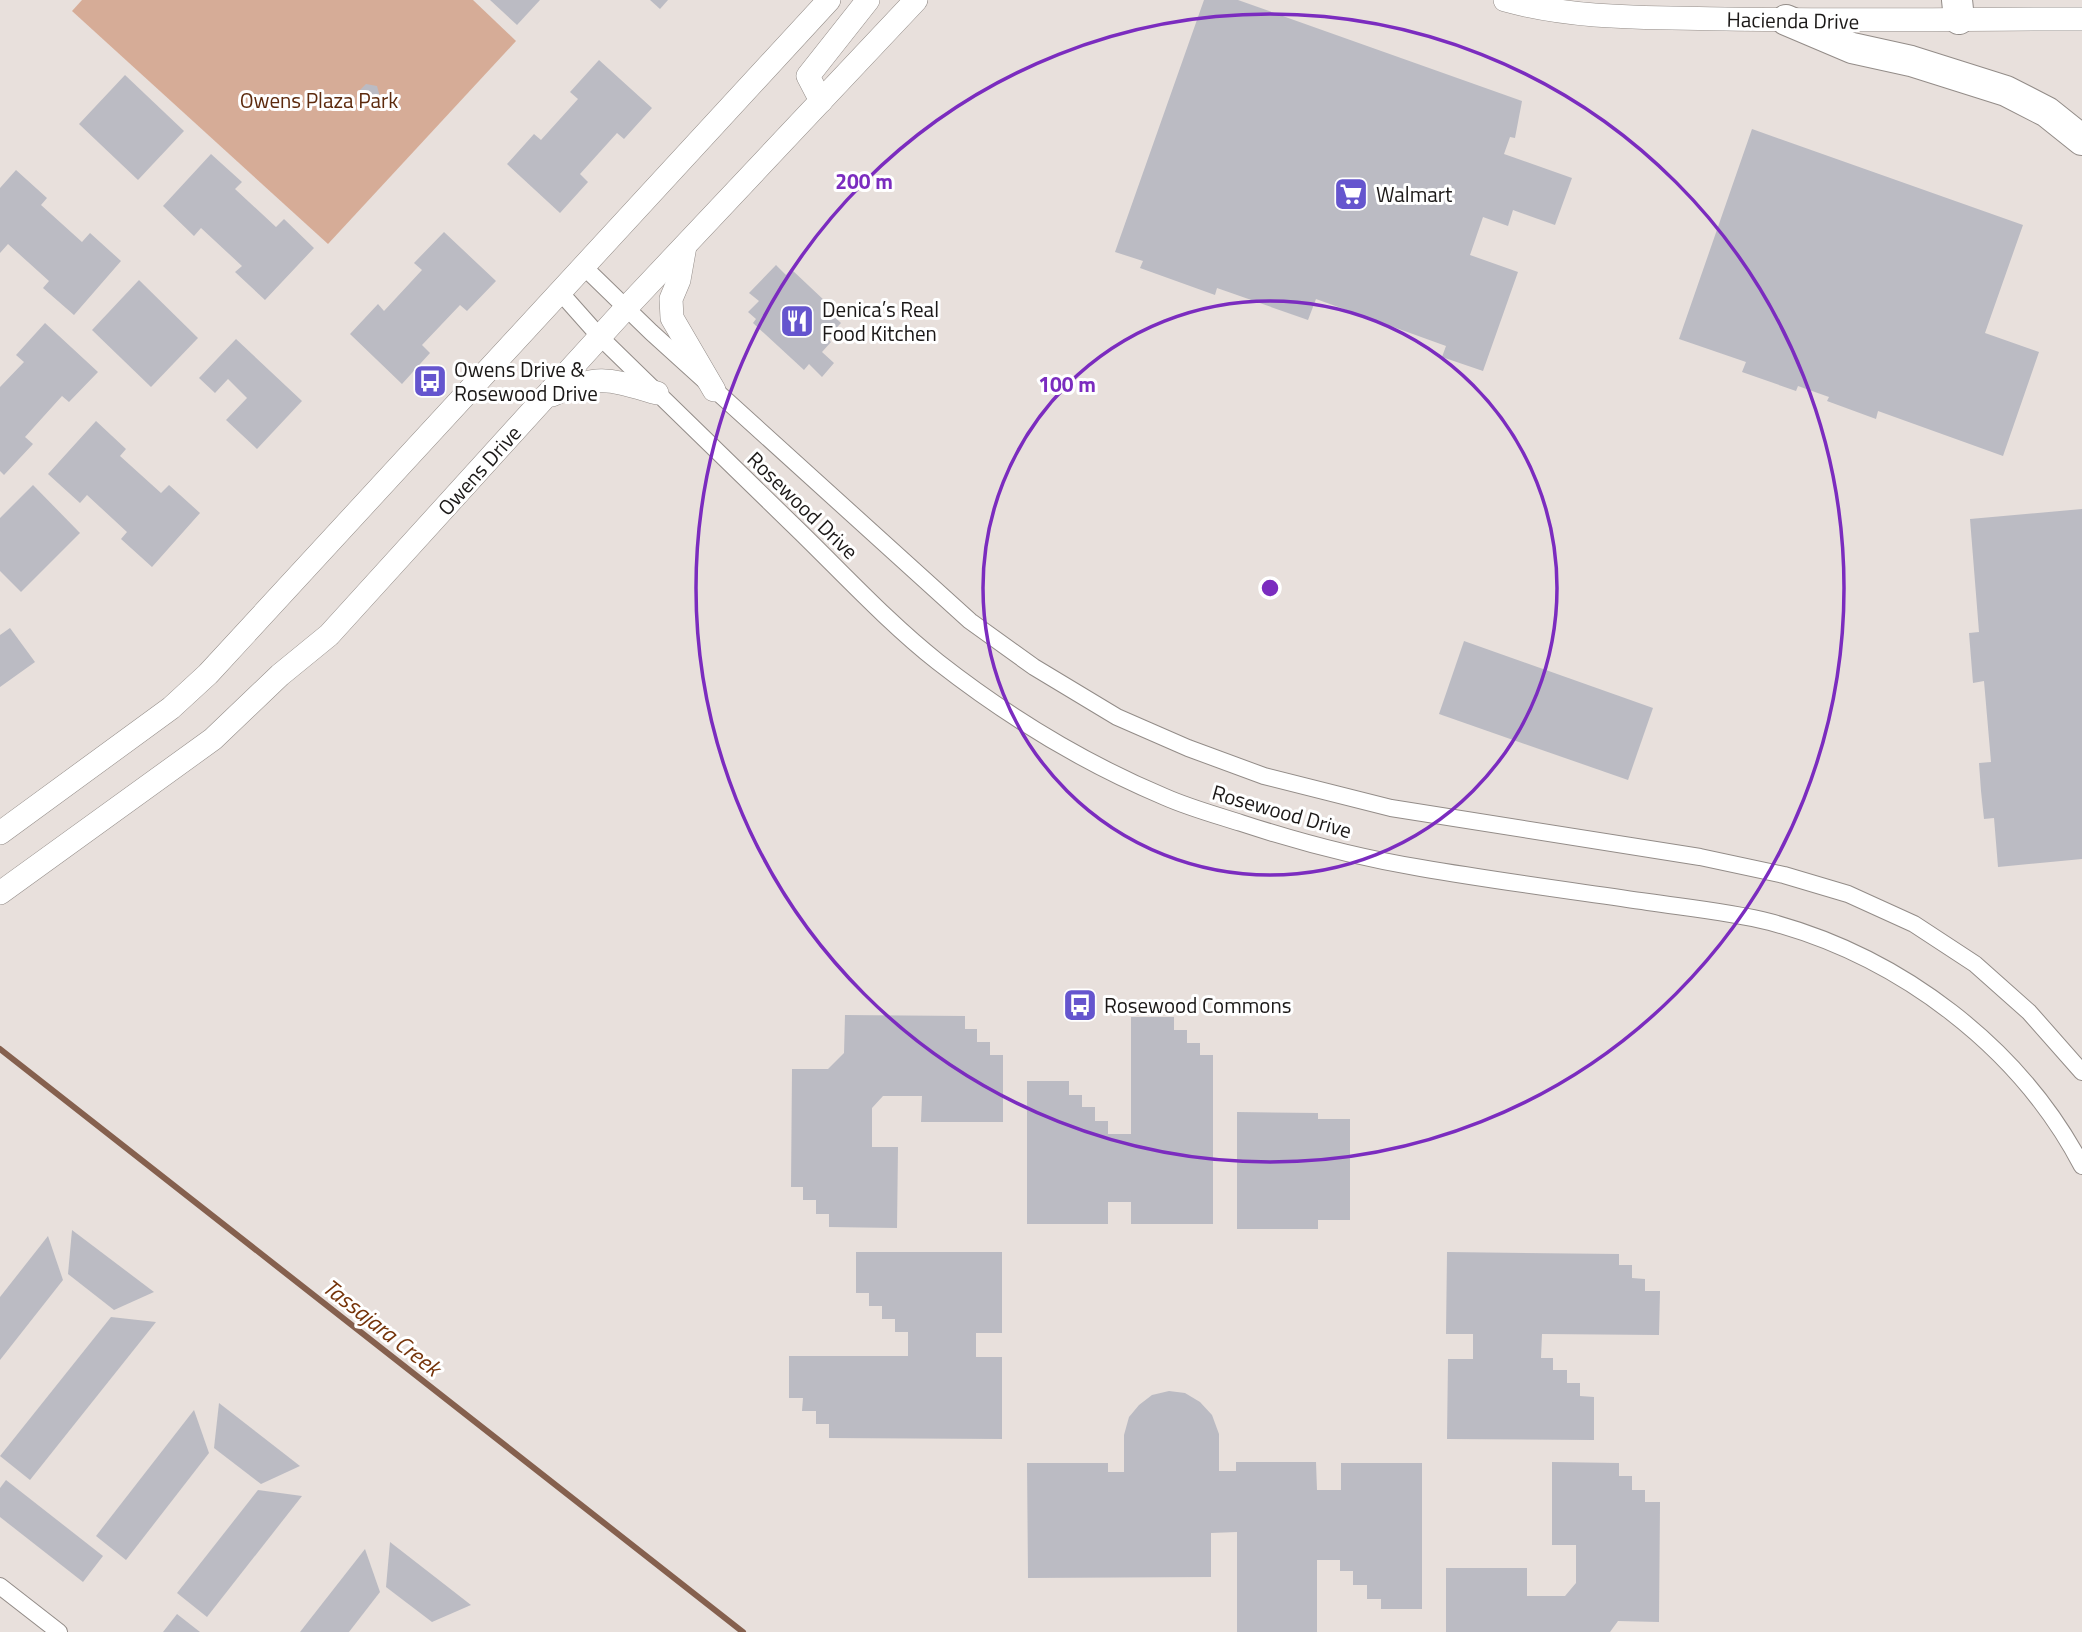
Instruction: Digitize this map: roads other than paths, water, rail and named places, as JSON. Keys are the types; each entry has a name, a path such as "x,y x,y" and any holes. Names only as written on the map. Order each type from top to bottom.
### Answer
{"highway":[{"path":"1786,20 1852,48 1911,61 2006,91 2047,111 2082,140"}],"street":[{"path":"0,833 171,708 208,674 829,0"},
{"path":"821,101 808,76 868,0"},
{"name":"Owens Drive","path":"0,893 212,739 280,675 328,635 626,308 916,0"},
{"name":"Hacienda Drive","path":"1505,0 1530,7 1589,16 1786,20 1958,10 2082,19"},
{"path":"685,246 679,280 671,299 672,318 714,390"},
{"name":"Rosewood Drive","path":"583,266 714,390 970,621 1034,667 1116,717 1188,748 1264,776 1391,808 1700,857 1784,875 1848,894 1914,923 1975,964 2029,1012 2082,1072"},
{"name":"Rosewood Drive","path":"560,292 600,337 657,393 936,660 1007,713 1098,765 1167,798 1290,839 1417,868 1769,922 1830,942 1889,969 1943,1005 1993,1049 2036,1096 2082,1166"},
{"path":"543,399 586,382 603,380 618,381 657,393"},
{"path":"0,1586 59,1632"}],"waterway":[{"name":"Tassajara Creek","path":"0,1049 743,1632"}],"place":[{"name":"Walmart","path":"1351,194"},
{"name":"Denica’s Real Food Kitchen","path":"797,321"},
{"name":"Owens Drive & Rosewood Drive","path":"430,381"},
{"name":"Rosewood Commons","path":"1080,1005"}],"park label":[{"name":"Owens Plaza Park","path":"319,100"}]}
